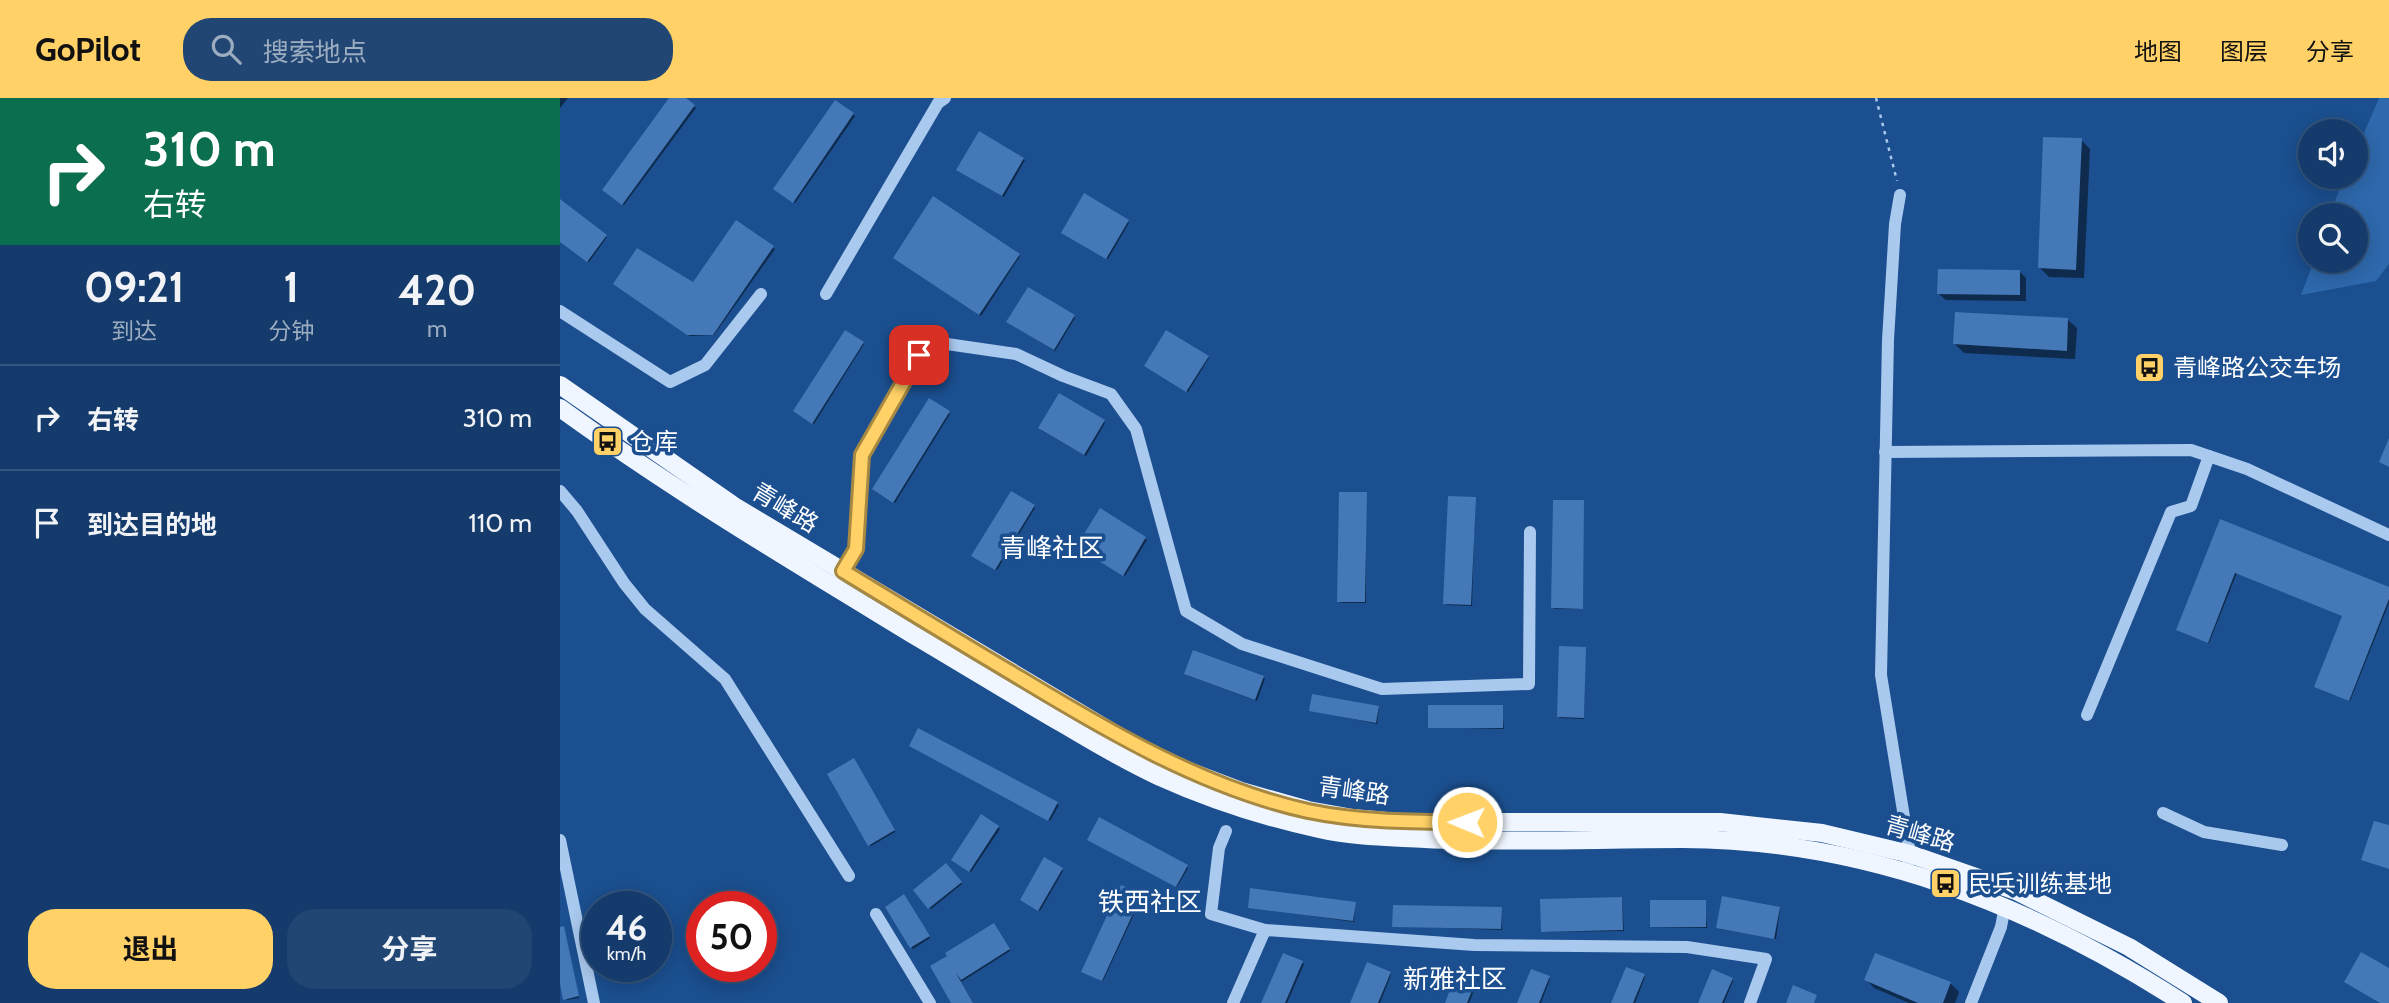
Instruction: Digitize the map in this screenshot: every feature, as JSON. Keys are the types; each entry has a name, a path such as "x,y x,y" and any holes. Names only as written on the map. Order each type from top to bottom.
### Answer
{"main road":[{"name":"青峰路","path":"560,385 838,578"},
{"name":"青峰路","path":"560,408 673,487 1132,744 1241,792 1308,810 1398,822 1720,822 1822,833 1908,863 2005,906 2082,943 2183,1003"},
{"name":"青峰路","path":"1908,863 1968,873 2042,902 2129,947 2219,1003"}],"street":[{"path":"826,294 938,103 945,98"},
{"path":"1900,195 1892,263 1881,675 1908,863"},
{"path":"560,311 670,382 705,365 761,294"},
{"path":"838,578 856,549 862,455 919,355 947,344 1016,354 1111,394 1136,429 1186,611 1242,644 1382,689 1529,684 1530,533"},
{"path":"1885,452 2190,450 2247,468 2389,535"},
{"path":"2087,715 2171,512 2191,506 2209,456"},
{"path":"560,491 578,511 624,583 645,609 725,679 849,876"},
{"path":"2163,813 2204,832 2282,845"},
{"path":"1226,831 1219,848 1211,914 1265,930 1474,945 1687,947 1766,959 1750,1003"},
{"path":"560,840 594,1003"},
{"path":"1971,1003 2001,927 2005,906"},
{"path":"876,914 930,1003"},
{"path":"1233,1003 1265,930"}],"path":[{"path":"1876,98 1900,195"}],"shaded area":[{"path":"2379,98 2389,98 2389,264 2376,281 2301,295 2309,273 2368,273 2368,203 2334,203 2340,189 2368,189 2368,124"}],"building":[{"path":"669,98 686,98 695,105 622,205 602,190"},
{"path":"835,100 854,113 793,203 773,189"},
{"path":"979,131 1024,158 1002,196 956,170"},
{"path":"2043,137 2082,138 2076,270 2038,268"},
{"path":"1084,193 1129,220 1106,259 1061,233"},
{"path":"933,196 1020,254 979,315 893,258"},
{"path":"560,199 607,235 587,262 560,242"},
{"path":"736,220 774,246 713,335 687,335 613,284 637,248 693,282"},
{"path":"1938,269 2020,270 2020,295 1937,294"},
{"path":"1028,287 1075,315 1054,350 1006,322"},
{"path":"1955,312 2068,318 2067,351 1953,344"},
{"path":"845,330 864,342 812,424 793,411"},
{"path":"1166,330 1209,356 1186,392 1144,366"},
{"path":"1059,393 1105,420 1084,455 1038,428"},
{"path":"929,398 950,411 893,503 872,489"},
{"path":"2389,438 2389,467 2379,462"},
{"path":"1011,491 1035,505 995,570 971,556"},
{"path":"1339,492 1367,492 1365,602 1337,602"},
{"path":"1448,496 1476,497 1471,605 1443,604"},
{"path":"1553,500 1584,500 1583,609 1551,608"},
{"path":"1100,508 1146,537 1123,576 1076,547"},
{"path":"2220,519 2389,587 2389,599 2349,701 2314,687 2342,616 2235,573 2208,643 2176,630"},
{"path":"1559,646 1586,647 1584,718 1557,717"},
{"path":"1193,650 1264,676 1255,700 1184,674"},
{"path":"1312,694 1379,706 1376,723 1309,711"},
{"path":"1428,705 1503,705 1503,728 1428,728"},
{"path":"918,728 1058,802 1048,821 909,746"},
{"path":"854,758 895,830 868,846 827,774"},
{"path":"981,814 999,826 969,872 951,860"},
{"path":"1099,817 1188,865 1176,887 1087,840"},
{"path":"2374,821 2389,825 2389,869 2361,860"},
{"path":"1044,857 1063,868 1038,911 1020,900"},
{"path":"946,863 962,882 928,909 913,890"},
{"path":"1121,885 1142,894 1102,981 1081,972"},
{"path":"1250,888 1356,902 1353,921 1248,908"},
{"path":"904,894 930,936 910,948 885,907"},
{"path":"1722,896 1780,907 1774,939 1716,928"},
{"path":"1622,897 1623,930 1541,932 1540,899"},
{"path":"1650,900 1706,900 1706,927 1650,927"},
{"path":"1393,905 1502,907 1501,929 1392,927"},
{"path":"994,923 1010,949 961,980 956,973 973,1003 951,1003 930,966 947,956 945,953"},
{"path":"564,926 579,996 563,1000 560,984 560,927"},
{"path":"2361,952 2389,968 2389,1003 2380,1003 2344,982"},
{"path":"1283,953 1303,961 1285,1003 1261,1003"},
{"path":"1875,953 1951,982 1943,1003 1918,1003 1864,980"},
{"path":"1367,962 1391,972 1378,1003 1350,1003"},
{"path":"1459,966 1479,973 1467,1003 1445,1003"},
{"path":"1626,967 1645,974 1633,1003 1611,1003"},
{"path":"1531,969 1550,976 1539,1003 1517,1003"},
{"path":"1712,969 1733,978 1722,1003 1698,1003"},
{"path":"1793,985 1817,995 1814,1003 1786,1003"}],"place":[{"name":"青峰路公交车场","path":"2150,368"},
{"name":"仓库","path":"607,442"},
{"name":"民兵训练基地","path":"1945,884"}],"district":[{"name":"青峰社区","path":"1052,548"},
{"name":"铁西社区","path":"1150,902"},
{"name":"新雅社区","path":"1455,979"}],"route":[{"path":"919,355 862,455 856,549 843,571 1132,744 1186,770 1241,792 1308,810 1398,822 1467,822"}]}
